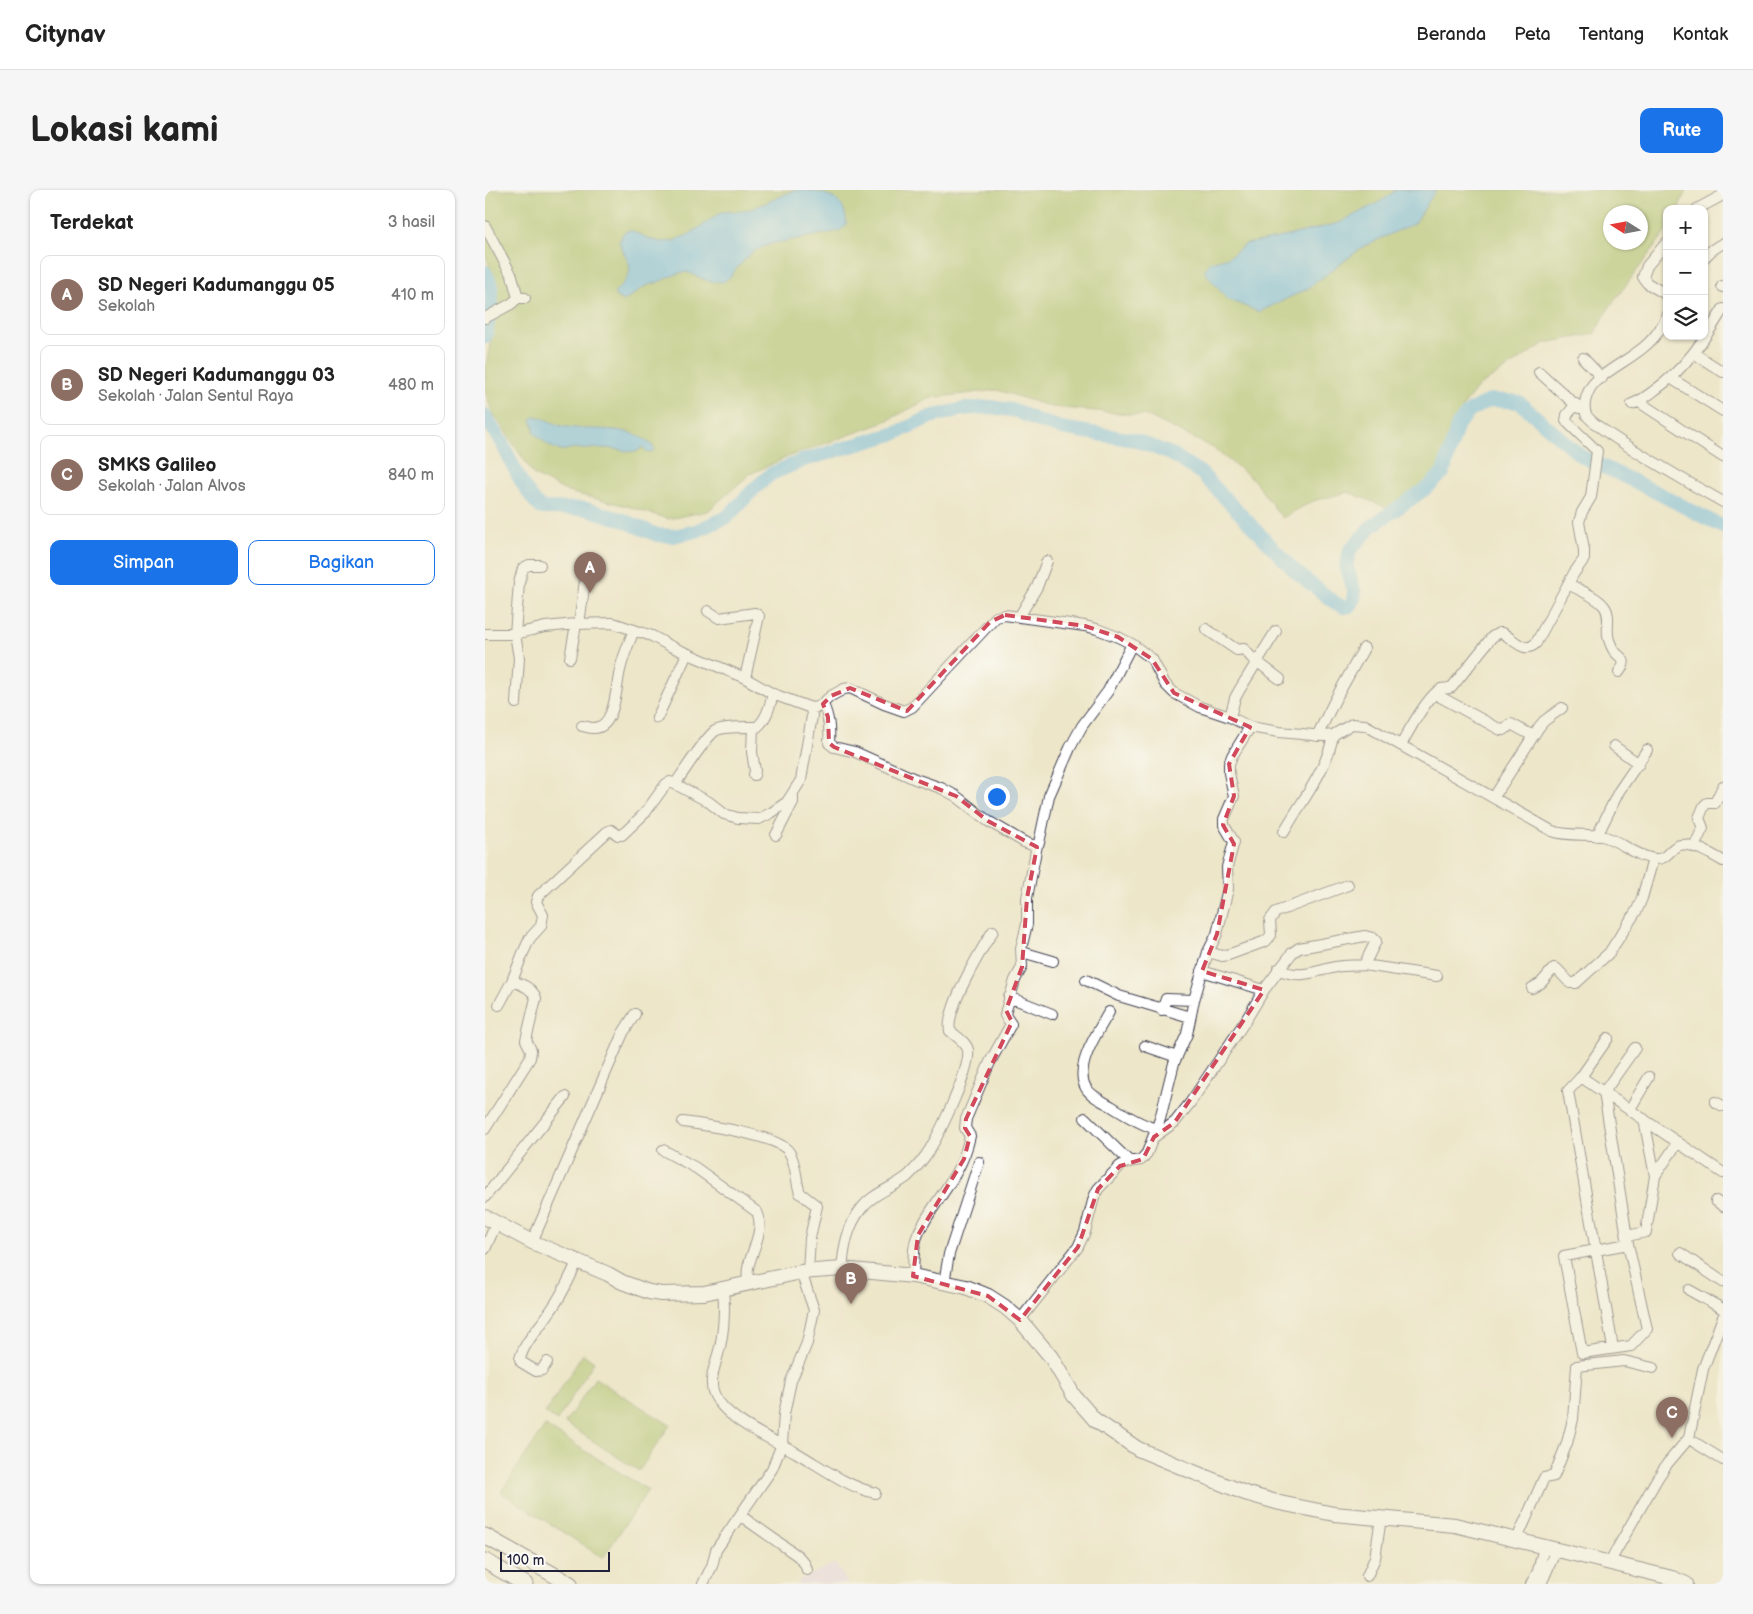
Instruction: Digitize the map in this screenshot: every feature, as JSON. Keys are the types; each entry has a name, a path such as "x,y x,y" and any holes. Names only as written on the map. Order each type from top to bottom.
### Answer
{"highway":[{"path":"485,1536 570,1584"},
{"path":"485,1561 525,1584"},
{"path":"541,1568 577,1584"}],"main road":[{"path":"491,1220 532,1242 622,1282 649,1292 661,1294 723,1290 805,1272 842,1269 913,1276 965,1287 988,1296 1020,1320 1051,1357 1074,1396 1095,1420 1138,1449 1245,1493 1280,1504 1334,1514 1455,1525 1672,1578 1686,1584"}],"street":[{"path":"1704,205 1723,195"},
{"path":"485,226 512,276 518,300 485,318"},
{"path":"1708,253 1723,243"},
{"path":"1663,247 1643,273 1644,280 1647,283 1663,293"},
{"path":"1723,309 1695,354 1672,378 1635,403 1723,457"},
{"path":"1586,414 1585,408 1588,394 1595,383 1650,343 1663,325"},
{"path":"1713,325 1723,331"},
{"path":"1695,354 1723,372"},
{"path":"1583,358 1602,378"},
{"path":"1539,372 1597,425 1674,474 1723,502"},
{"path":"1672,378 1723,411"},
{"path":"1401,745 1415,721 1435,694 1440,690 1453,687 1492,637 1499,633 1507,635 1522,646 1533,647 1584,558 1585,550 1579,522 1582,512 1591,497 1597,451 1569,426 1566,421 1567,415 1576,404"},
{"path":"1019,617 1037,587 1047,561"},
{"path":"517,702 519,658 515,634 521,574 523,568 529,565 540,565"},
{"path":"571,658 587,566"},
{"path":"1568,584 1603,604 1606,609 1608,638 1614,651 1623,659 1623,665 1619,672"},
{"path":"708,611 719,618 755,613 759,616 745,678"},
{"path":"485,634 515,634 545,627 613,623 652,636 672,648 745,678 773,694 811,708 818,707 831,696 849,688 898,709 908,710 949,670 996,617 1005,615 1097,629 1132,644 1151,659 1165,684 1174,693 1200,707 1230,717 1250,727 1317,736 1333,735 1352,724 1359,724 1401,745 1552,831 1607,838 1653,859 1663,858 1679,845 1694,847 1723,861"},
{"path":"1206,629 1237,650 1243,648 1257,662 1280,679"},
{"path":"582,726 594,728 607,721 615,701 620,670 634,630"},
{"path":"1230,717 1235,698 1248,673 1276,631"},
{"path":"913,1276 914,1247 918,1235 955,1177 964,1159 970,1136 965,1128 966,1119 990,1062 1011,1024 1005,1015 1009,997 1022,967 1021,952 1027,924 1027,898 1049,796 1082,726 1108,691 1132,644"},
{"path":"1317,736 1364,648"},
{"path":"657,718 687,654"},
{"path":"675,784 715,731 723,728 759,726 767,713 773,694"},
{"path":"1435,694 1501,730 1504,730 1511,724 1533,736"},
{"path":"823,704 829,717 829,743 834,747 855,752 915,779 941,788 957,796 988,821 1024,842 1037,845"},
{"path":"499,1005 512,981 523,952 538,930 543,915 536,902 538,896 607,832 611,830 618,835 622,835 645,813 666,784 670,782 709,802 724,814 738,818 759,819 780,808 801,780 812,716 811,708"},
{"path":"1494,797 1544,721 1563,708"},
{"path":"753,727 752,752 754,775"},
{"path":"1020,1320 1077,1247 1085,1232 1094,1197 1098,1189 1120,1166 1139,1161 1145,1156 1155,1133 1171,1074 1185,1040 1208,952 1217,934 1227,897 1227,867 1234,842 1224,825 1224,819 1234,796 1229,764 1250,727"},
{"path":"1284,832 1317,776 1327,755 1333,735"},
{"path":"1614,746 1639,764"},
{"path":"1597,836 1619,791 1647,750"},
{"path":"1694,847 1703,828 1699,818 1701,811 1707,804 1715,803 1723,786"},
{"path":"776,836 793,802 792,794"},
{"path":"1532,988 1541,983 1554,968 1557,968 1570,983 1576,983 1609,953 1637,910 1653,859"},
{"path":"1208,952 1222,956 1228,955 1267,941 1271,935 1270,920 1276,912 1348,885"},
{"path":"842,1269 846,1237 861,1209 873,1197 908,1176 917,1167 940,1130 959,1086 968,1053 965,1044 950,1031 949,1023 961,989 973,964 993,932"},
{"path":"1155,1133 1175,1122 1190,1103 1278,969 1291,953 1299,948 1365,936 1376,941 1365,966"},
{"path":"1021,952 1053,961"},
{"path":"1278,969 1293,975 1318,972 1337,966 1365,966 1437,976"},
{"path":"1203,971 1264,990"},
{"path":"1086,980 1119,996 1190,1017"},
{"path":"485,1130 530,1058 531,1053 526,1040 536,998 528,988 512,981"},
{"path":"1009,997 1052,1014"},
{"path":"1162,1010 1166,999 1194,1000"},
{"path":"1109,1012 1090,1048 1084,1064 1082,1074 1085,1087 1094,1096 1155,1133"},
{"path":"532,1242 625,1029 635,1014"},
{"path":"1608,1038 1581,1077 1568,1091 1613,1348"},
{"path":"1145,1046 1177,1057"},
{"path":"1635,1048 1604,1092 1628,1240 1647,1329 1631,1346 1582,1353 1564,1256 1596,1250 1628,1240 1646,1232 1655,1176 1644,1119"},
{"path":"1581,1077 1723,1173"},
{"path":"1630,1109 1649,1077"},
{"path":"485,1197 565,1097"},
{"path":"1085,1118 1130,1162"},
{"path":"683,1122 735,1131 776,1142 783,1146 789,1151 793,1160 800,1192 817,1206 805,1272 814,1310 807,1343 791,1381 784,1414 782,1444 772,1469 716,1550 712,1566 703,1584"},
{"path":"1655,1176 1678,1142"},
{"path":"663,1150 696,1168 757,1212 760,1217 759,1231 748,1270 747,1284"},
{"path":"944,1283 949,1254 979,1162"},
{"path":"485,1249 491,1220"},
{"path":"1681,1253 1723,1282"},
{"path":"547,1362 542,1370 536,1371 521,1362 520,1359 532,1337 551,1312 577,1262"},
{"path":"723,1290 725,1309 720,1345 712,1379 713,1391 718,1402 745,1425 766,1438 782,1444 852,1486 875,1493"},
{"path":"1689,1290 1723,1309"},
{"path":"1609,1563 1667,1464 1691,1440 1703,1369 1723,1317"},
{"path":"1517,1539 1544,1478 1554,1476 1567,1444 1573,1419 1577,1366 1624,1361 1653,1368"},
{"path":"1691,1440 1723,1460"},
{"path":"741,1516 798,1556 805,1564 807,1570"},
{"path":"1367,1576 1375,1558 1381,1518"},
{"path":"1531,1584 1550,1549"},
{"path":"1541,1584 1550,1549"}],"highlighted area":[{"path":"1005,615 1085,626 1118,637 1152,659 1174,693 1250,727 1229,764 1234,796 1223,825 1234,844 1217,934 1202,971 1264,990 1175,1122 1154,1137 1143,1159 1120,1166 1098,1189 1078,1247 1020,1320 988,1296 913,1276 918,1235 964,1159 970,1136 965,1128 966,1119 1012,1022 1006,1010 1022,967 1027,898 1037,847 988,821 956,796 834,747 829,743 828,717 823,704 831,696 850,688 907,711 990,622"}],"shaded area":[{"path":"835,1563 848,1584 797,1584 800,1580"}],"green space":[{"path":"485,190 1686,190 1680,205 1663,205 1663,235 1609,308 1594,334 1545,343 1479,386 1463,406 1443,473 1428,487 1393,510 1348,492 1313,501 1282,518 1253,479 1213,448 1148,416 1052,407 997,390 931,398 880,424 790,456 750,474 708,511 668,519 627,506 568,492 534,475 492,412 485,391 485,371 497,306 496,283 485,254"},
{"path":"583,1354 594,1362 557,1421 545,1413"},
{"path":"595,1378 670,1425 639,1471 565,1423"},
{"path":"545,1426 648,1490 603,1558 501,1492"}],"water":[{"path":"795,190 814,191 831,196 843,207 846,216 846,226 839,231 770,244 752,252 731,276 723,282 708,281 687,272 679,273 645,286 624,301 615,296 615,292 627,278 630,268 619,242 624,232 630,230 652,240 662,242 673,241 690,234 722,212 743,211 754,208"},
{"path":"1396,190 1436,190 1415,223 1364,246 1307,289 1259,312 1227,299 1204,271 1210,262 1229,257 1246,244 1339,223 1383,200"},
{"path":"534,416 563,426 623,431 634,434 653,446 654,451 648,453 643,447 636,452 606,448 574,448 560,451 548,445 534,433 531,421"}],"waterway":[{"path":"485,272 489,279 492,295 485,337"},
{"path":"485,415 524,486 541,508 586,509 620,519 657,535 673,536 696,531 727,517 771,474 804,460 896,433 930,417 963,409 991,407 1017,411 1035,420 1061,428 1135,440 1171,454 1201,473 1296,572 1343,607 1350,606 1355,593 1346,565 1350,550 1372,526 1428,487 1443,473 1458,424 1470,411 1491,400 1519,402 1581,456 1723,527"}],"place":[{"name":"SD Negeri Kadumanggu 05","path":"590,593"},
{"name":"SD Negeri Kadumanggu 03","path":"851,1304"},
{"name":"SMKS Galileo","path":"1672,1438"}]}
